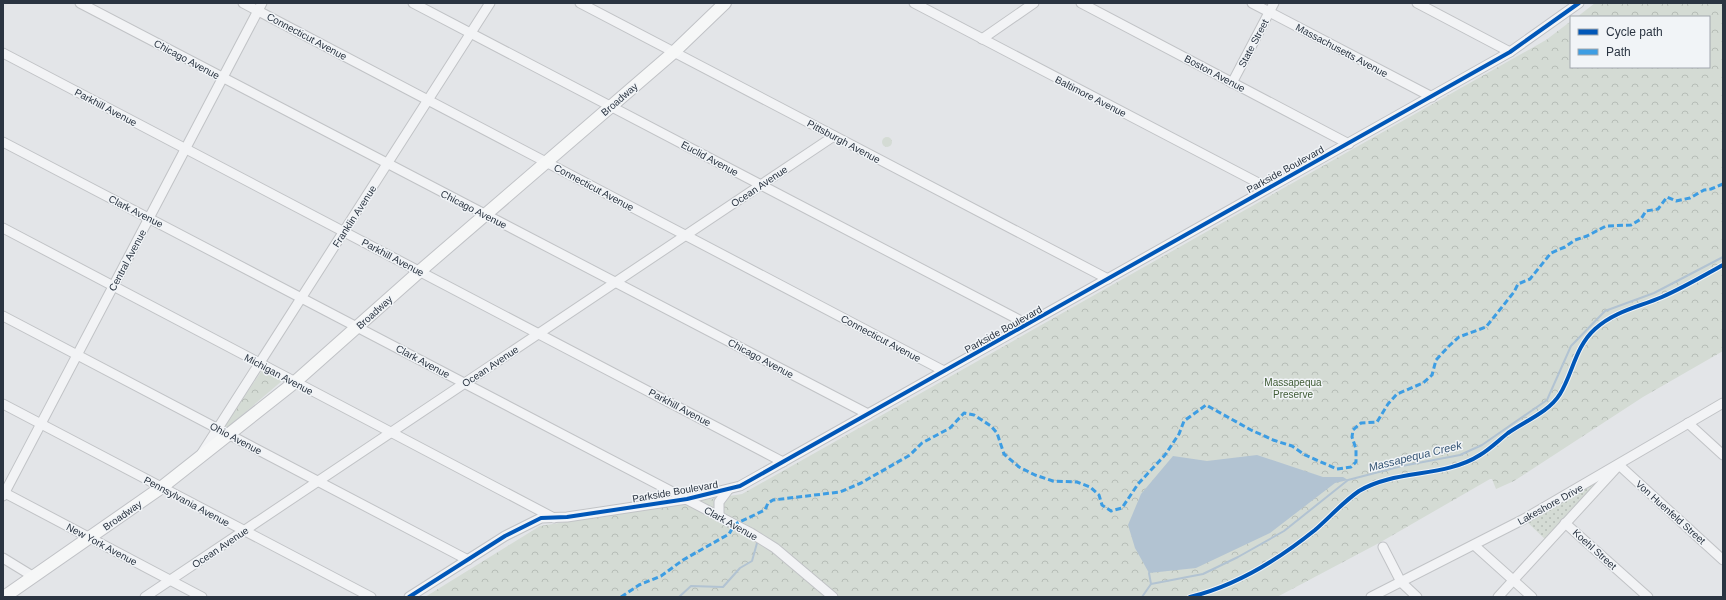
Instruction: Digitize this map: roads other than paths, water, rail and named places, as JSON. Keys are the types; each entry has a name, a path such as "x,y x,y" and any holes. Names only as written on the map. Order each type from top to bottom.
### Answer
{"main road":[{"name":"Broadway","path":"4,597 162,487 295,382 420,271 674,52 725,3"}],"street":[{"name":"Chicago Avenue","path":"80,3 868,414"},
{"name":"Connecticut Avenue","path":"243,3 260,7 428,100 944,371"},
{"name":"Euclid Avenue","path":"413,3 1027,324"},
{"name":"Franklin Avenue","path":"197,460 490,3"},
{"name":"Pittsburgh Avenue","path":"580,3 1108,279"},
{"name":"Baltimore Avenue","path":"914,3 1268,188"},
{"path":"982,39 1034,3"},
{"name":"Boston Avenue","path":"1081,3 1348,144"},
{"name":"Massachusetts Avenue","path":"1252,3 1432,97"},
{"name":"State Street","path":"1232,83 1274,3"},
{"path":"1417,3 1510,52"},
{"name":"Parkside Boulevard","path":"409,597 531,522 541,518 556,518 687,499 740,486 1432,97 1510,52 1579,3"},
{"name":"Central Avenue","path":"4,494 260,7"},
{"name":"Parkhill Avenue","path":"3,53 784,462"},
{"name":"Ocean Avenue","path":"146,597 614,281 686,235 834,136"},
{"name":"Clark Avenue","path":"3,142 150,217 719,516 775,548 833,597"},
{"name":"Michigan Avenue","path":"3,228 390,433 556,518"},
{"name":"Ohio Avenue","path":"3,316 468,560"},
{"name":"Lakeshore Drive","path":"1372,597 1474,545 1619,465 1723,403"},
{"name":"Pennsylvania Avenue","path":"3,404 371,597"},
{"path":"1688,423 1723,455"},
{"name":"Koehl Street","path":"1619,465 1565,522 1648,597"},
{"name":"Von Huenfeld Street","path":"1619,465 1723,560"},
{"path":"719,516 718,502 728,490"},
{"name":"New York Avenue","path":"4,494 202,597"},
{"path":"1498,597 1565,522"},
{"path":"1474,545 1532,597"},
{"path":"1383,547 1401,582 1417,597"},
{"path":"3,558 34,577"}],"water":[{"path":"1257,455 1323,477 1343,477 1348,480 1335,483 1270,533 1196,568 1149,573 1135,548 1128,525 1141,494 1173,456 1207,461"}],"waterway":[{"name":"Massapequa Creek","path":"1142,597 1151,584 1203,574 1238,557 1284,531 1348,480 1402,466 1460,455 1482,445 1547,400 1571,346 1605,311 1654,293 1723,257"},
{"path":"679,597 691,586 723,587 740,568 752,561 757,543"},
{"path":"1149,573 1151,584"}],"park label":[{"name":"Massapequa Preserve","path":"1293,388"}]}
